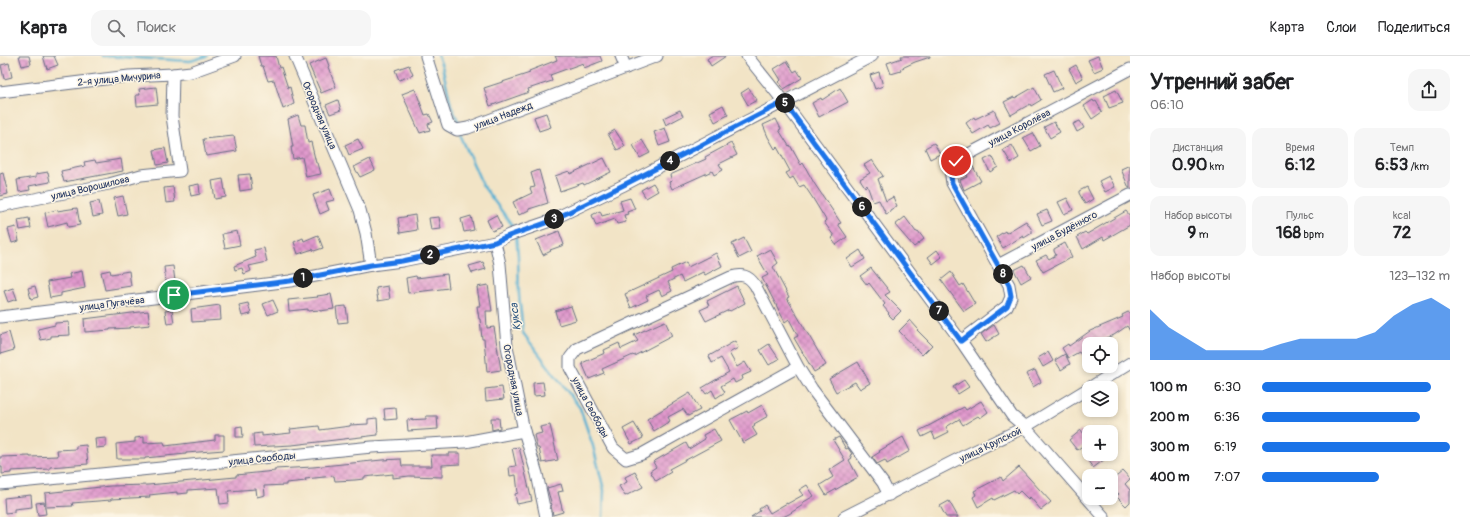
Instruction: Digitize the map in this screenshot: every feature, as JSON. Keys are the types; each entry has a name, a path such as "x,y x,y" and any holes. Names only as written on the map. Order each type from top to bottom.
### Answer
{"street":[{"name":"2-я улица Мичурина","path":"0,92 129,76 191,72 235,56"},
{"name":"Огородная улица","path":"295,56 360,210 366,233 371,265"},
{"name":"улица Надежд","path":"426,56 448,125 457,130 468,128 657,56"},
{"path":"621,56 626,68"},
{"path":"747,56 784,102 961,341 1012,416 1025,427 1104,517"},
{"name":"улица Пугачёва","path":"0,317 290,281 371,265 402,261 495,242 509,235 547,222 622,186 872,56"},
{"name":"улица Королёва","path":"961,341 1007,306 1011,296 1009,285 952,183 950,169 956,161 965,156 1130,69"},
{"name":"улица Ворошилова","path":"0,206 109,184 141,175 180,171 172,116 173,74"},
{"name":"улица Будённого","path":"998,265 1130,195"},
{"name":"Огородная улица","path":"495,242 500,264 508,346 524,431 537,474 546,517"},
{"name":"улица Свободы","path":"798,367 642,454 626,459 613,448 570,368 570,358 577,349 731,277 740,275 749,278 798,367 812,389 883,483 890,495"},
{"name":"улица Крупской","path":"844,517 1025,427 1130,363"},
{"name":"улица Свободы","path":"0,484 372,447 465,442 524,431"}],"building":[{"path":"19,56 29,56 31,64 22,66"},
{"path":"43,56 54,56 58,65 47,69"},
{"path":"258,56 276,56 279,68 281,67 288,88 290,87 294,104 283,109 274,80 268,81"},
{"path":"555,56 600,56 602,61 584,68 583,63 550,75 552,81 528,89 529,92 490,106 484,88 530,73 529,71 557,60"},
{"path":"711,56 726,56 711,66 707,59"},
{"path":"901,56 930,57 915,62 900,69 901,71 891,74 887,63 902,58"},
{"path":"1098,56 1103,68 1094,72 1088,60"},
{"path":"326,58 336,87 321,93 309,65"},
{"path":"787,61 794,72 797,70 802,78 784,89 779,82 781,80 774,69"},
{"path":"9,63 12,77 4,79 1,65"},
{"path":"409,65 413,75 399,80 395,70"},
{"path":"1076,65 1083,78 1076,82 1069,69"},
{"path":"1054,70 1062,88 1053,92 1045,74"},
{"path":"879,72 883,86 875,89 870,75"},
{"path":"156,87 158,104 137,106 136,95 140,95 139,89"},
{"path":"1034,87 1041,100 1031,106 1030,104 1011,115 1004,102 1014,97 1015,98"},
{"path":"749,88 757,100 748,105 741,93"},
{"path":"840,88 848,102 819,117 812,103 821,98 822,100"},
{"path":"415,89 425,115 429,114 433,122 428,124 430,130 420,133 402,94"},
{"path":"1116,90 1123,103 1109,108 1104,96"},
{"path":"338,100 341,110 330,114 326,105"},
{"path":"1093,100 1094,102 1096,101 1102,112 1092,119 1084,106"},
{"path":"723,105 728,115 715,122 710,112"},
{"path":"680,110 683,116 666,125 663,118"},
{"path":"994,110 1000,123 990,128 988,125 973,134 966,123 974,117 975,119"},
{"path":"546,113 551,127 539,131 534,117"},
{"path":"298,115 301,125 305,125 308,143 311,142 316,163 318,163 321,174 306,177 302,157 293,159 291,147 293,147 288,119"},
{"path":"776,119 781,129 779,130 789,146 790,145 801,165 803,163 814,183 841,223 838,224 847,237 836,245 831,238 834,236 824,222 826,220 812,197 804,185 799,187 793,177 790,179 786,173 790,171 777,147 775,149 768,137 763,125"},
{"path":"1080,121 1084,128 1077,132 1073,124"},
{"path":"1054,122 1060,132 1050,138 1044,127"},
{"path":"665,128 670,142 659,146 654,132"},
{"path":"615,130 625,146 617,150 608,134"},
{"path":"1033,133 1040,146 1031,151 1023,138"},
{"path":"234,136 237,151 206,156 203,139"},
{"path":"358,139 363,149 349,155 345,145"},
{"path":"642,140 650,153 640,158 633,145"},
{"path":"731,143 737,155 719,164 723,170 714,175 712,171 672,189 669,182 672,181 670,175 706,159 705,157"},
{"path":"934,143 940,154 930,159 925,148"},
{"path":"1012,145 1019,158 1011,163 1003,150"},
{"path":"165,148 168,163 157,165 154,150"},
{"path":"992,156 998,167 990,172 984,160"},
{"path":"604,158 611,172 584,185 583,183 560,191 555,176 569,171 570,174"},
{"path":"121,159 123,171 64,182 61,171 85,166 84,162 95,160 96,163"},
{"path":"370,159 375,170 360,177 354,167"},
{"path":"872,160 883,176 878,179 886,201 893,197 897,206 886,214 879,200 873,202 867,185 865,187 860,179 870,173 864,165"},
{"path":"972,165 981,181 964,190 960,180 967,177 963,170"},
{"path":"1130,165 1130,188 1129,188 1121,169"},
{"path":"539,170 548,203 529,209 519,215 513,202 532,193 530,188 535,187 531,173"},
{"path":"48,172 50,182 29,186 30,190 19,192 17,180 36,177 36,174"},
{"path":"3,173 8,194 0,196 0,174"},
{"path":"250,174 252,189 240,191 238,175"},
{"path":"1109,176 1115,187 1105,192 1099,181"},
{"path":"223,179 226,197 215,199 212,181"},
{"path":"653,183 658,191 646,198 641,190"},
{"path":"199,184 200,194 191,196 189,186"},
{"path":"173,187 175,202 166,203 164,188"},
{"path":"1087,187 1093,199 1085,204 1079,191"},
{"path":"330,189 334,200 326,202 329,210 320,214 313,195"},
{"path":"123,196 127,214 118,216 114,198"},
{"path":"630,198 635,209 624,215 626,222 617,224 615,219 596,226 592,215 600,211 602,216 623,210 620,201"},
{"path":"1067,198 1073,210 1064,214 1058,202"},
{"path":"99,201 102,215 93,217 90,203"},
{"path":"77,208 80,225 68,227 67,222 48,227 45,213 56,210"},
{"path":"1047,210 1052,221 1042,225 1037,214"},
{"path":"1126,211 1130,216 1130,225 1104,240 1103,237 1083,249 1077,237 1085,232 1087,234"},
{"path":"415,215 417,230 400,233 398,218"},
{"path":"496,215 502,227 492,231 487,220"},
{"path":"471,216 474,230 464,232 461,219"},
{"path":"439,217 441,229 431,230 429,218"},
{"path":"905,217 916,232 918,231 924,239 914,247 895,225"},
{"path":"29,218 31,228 20,230 18,220"},
{"path":"1026,221 1032,230 1032,233 1024,238 1023,236 1003,248 996,237"},
{"path":"16,227 19,241 12,243 8,229"},
{"path":"237,231 240,245 225,248 222,234"},
{"path":"559,231 564,245 550,250 551,251 543,255 536,240"},
{"path":"318,235 323,248 314,251 313,249 298,254 294,242 303,238 304,241"},
{"path":"744,238 751,252 739,258 732,244"},
{"path":"1065,243 1072,257 1043,272 1036,260 1046,255 1049,259 1056,255 1054,249"},
{"path":"264,248 267,262 249,266 251,271 244,274 242,268 235,270 234,266 256,257 254,250"},
{"path":"770,249 778,263 773,267 789,297 787,298 826,365 814,372 794,338 798,336 789,319 785,322 762,278 768,275 757,256"},
{"path":"860,250 865,259 852,267 847,259"},
{"path":"937,250 942,257 933,264 928,257"},
{"path":"716,253 722,266 705,275 703,272 683,282 680,276 668,282 672,291 662,296 659,290 646,296 648,300 631,308 625,294 672,272 671,269 686,262 688,267"},
{"path":"483,262 486,269 472,273 469,266"},
{"path":"1024,265 1031,277 1021,283 1014,270"},
{"path":"173,266 175,281 166,282 164,267"},
{"path":"871,268 890,292 885,295 901,311 893,319 883,306 885,304 869,283 867,285 860,276"},
{"path":"110,270 111,274 129,271 131,286 105,290 101,272"},
{"path":"82,271 85,288 61,293 61,296 50,298 47,282 70,278 69,274"},
{"path":"951,272 960,286 963,284 975,304 964,311 941,280"},
{"path":"447,274 449,288 408,293 406,278"},
{"path":"488,285 492,311 486,311 487,328 494,327 501,370 487,372 484,339 482,339 477,306 480,306 477,287"},
{"path":"35,286 38,297 31,299 28,288"},
{"path":"388,286 390,299 378,301 376,288"},
{"path":"737,286 745,303 706,321 700,310 709,306 707,301"},
{"path":"13,288 17,299 8,302 4,291"},
{"path":"331,294 334,309 320,311 308,311 308,309 289,311 288,300"},
{"path":"273,300 278,311 268,315 263,304"},
{"path":"248,303 251,314 242,316 239,305"},
{"path":"220,305 221,320 192,322 191,309"},
{"path":"346,306 348,322 338,323 336,307"},
{"path":"571,306 576,320 559,325 555,311"},
{"path":"172,310 174,323 167,324 165,311"},
{"path":"148,311 150,325 85,332 84,319"},
{"path":"1128,312 1130,313 1130,331 1127,326 1108,337 1082,337 1082,354 1081,355 1079,352 1068,358 1062,348 1068,344 1069,346 1090,331 1123,317 1122,315"},
{"path":"910,320 918,329 917,330 932,345 922,355 899,331"},
{"path":"665,321 672,336 634,356 633,355 602,369 604,373 589,379 582,363 605,353 604,350 619,343 621,349 638,341 634,335"},
{"path":"69,322 70,335 51,336 51,338 41,340 38,329 55,325 55,323"},
{"path":"994,325 999,334 986,342 981,334"},
{"path":"9,332 14,350 0,354 0,335"},
{"path":"735,341 738,348 729,353 737,367 745,362 751,372 742,376 743,379 735,383 733,379 721,386 725,392 716,398 712,390 706,394 702,388 729,372 721,358 712,363 709,356"},
{"path":"769,344 779,359 769,365 760,350"},
{"path":"1048,352 1053,361 1043,367 1038,358"},
{"path":"1065,354 1070,364 1061,370 1055,360"},
{"path":"858,362 870,383 860,389 855,382 836,392 829,379"},
{"path":"1035,370 1041,382 1033,387 1026,374"},
{"path":"964,380 969,387 958,394 953,387"},
{"path":"543,382 545,395 534,396 533,383"},
{"path":"502,387 504,399 486,401 485,389"},
{"path":"690,393 700,410 688,416 683,409 668,417 670,421 654,431 647,419"},
{"path":"981,401 988,412 980,418 978,416 963,425 959,419 946,427 949,432 935,439 932,432 922,437 919,431 964,407 966,410"},
{"path":"762,405 768,416 754,424 755,425 752,427 757,435 743,443 730,420 747,411 748,413"},
{"path":"396,408 397,419 385,420 384,409"},
{"path":"426,416 437,416 438,429 408,431 407,420 426,419"},
{"path":"377,418 378,435 292,445 254,447 253,434 262,433 262,436 291,433 290,429 319,426 320,430 350,425 368,424 368,419"},
{"path":"491,418 499,418 500,428 492,430"},
{"path":"634,423 643,438 631,444 623,429"},
{"path":"550,425 558,460 542,463 539,448 537,448 534,435 542,433 540,427"},
{"path":"242,426 243,437 236,437 236,427"},
{"path":"714,429 721,441 669,469 671,472 656,481 650,471 656,467 653,462 686,443 689,449 705,439 703,435"},
{"path":"1081,430 1082,446 1077,450 1069,440"},
{"path":"215,435 224,435 224,450 186,453 145,459 117,459 116,444 135,442 135,438 144,437 144,443 164,442 165,446 215,440"},
{"path":"839,437 846,449 848,448 852,454 850,455 852,458 849,460 858,477 826,495 820,485 833,477 829,470 845,460 833,440"},
{"path":"903,437 910,451 887,464 885,460 877,464 872,457 880,452 879,451"},
{"path":"106,438 106,447 96,448 95,439"},
{"path":"86,445 88,464 50,467 50,469 11,471 11,473 2,474 0,457 58,456 57,450 76,449 76,446"},
{"path":"519,447 532,501 517,504 515,494 518,493 516,475 510,476 509,467 516,466 512,448"},
{"path":"449,453 460,453 460,464 442,465 442,477 409,476 393,478 393,474 364,477 364,479 355,480 335,481 334,476 305,479 306,481 286,483 286,485 264,486 265,495 257,497 256,489 228,491 229,503 220,504 218,488 188,490 188,493 177,494 177,492 149,495 150,497 72,503 73,506 46,507 45,493 110,486 148,485 236,477 236,475 275,471 275,469 382,460 401,459 402,466 432,466 431,455 449,455"},
{"path":"1088,461 1102,461 1093,468"},
{"path":"1019,467 1051,502 1041,510 1030,497 1028,499 1020,491 1017,494 1014,490 994,500 993,498 978,507 973,497 976,495 974,491 1001,477 1003,481"},
{"path":"1123,471 1130,479 1125,484 1130,490 1130,502 1126,506 1118,498 1118,475"},
{"path":"635,472 643,487 625,496 619,486 627,482 625,477"},
{"path":"561,484 563,491 558,492 563,512 553,515 547,488"},
{"path":"807,485 814,496 802,503 803,505 789,514 783,517 751,517 760,511 759,509 765,505 770,513 803,495 799,490"},
{"path":"31,495 32,507 14,509 14,512 5,513 4,498"},
{"path":"949,501 958,517 946,517 940,506"},
{"path":"44,502 46,514 38,515 36,503"}],"waterway":[{"name":"Кукса","path":"103,56 190,61 207,56"},
{"name":"Кукса","path":"438,56 442,66 451,105 460,125"},
{"name":"Кукса","path":"460,134 483,186 515,229"},
{"name":"Кукса","path":"516,236 519,295 523,333 580,408 593,446 604,490 603,517"}],"route":[{"path":"174,295 290,281 371,265 402,261 495,242 509,235 547,222 622,186 784,102 961,341 1007,306 1011,296 1009,285 952,183 950,169 956,161"}]}
